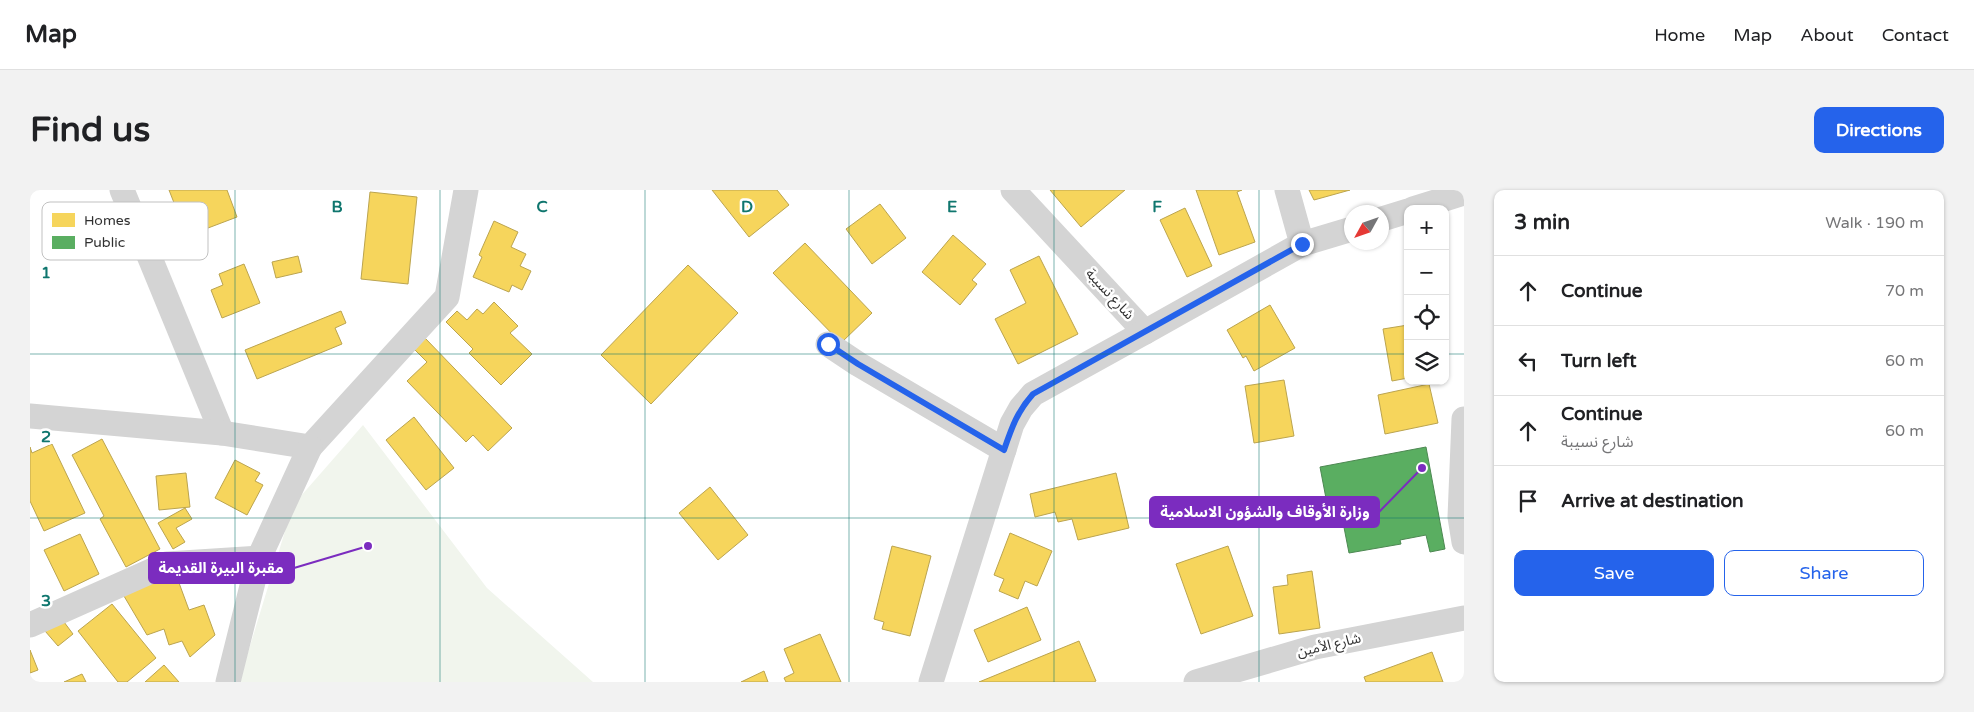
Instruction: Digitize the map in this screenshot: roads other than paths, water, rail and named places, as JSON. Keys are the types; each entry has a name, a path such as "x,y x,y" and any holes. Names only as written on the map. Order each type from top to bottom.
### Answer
{"street":[{"path":"122,190 127,202"},
{"path":"228,682 259,558 310,447 447,297 466,190"},
{"name":"شارع نسيبة","path":"1014,190 1145,332 1302,244 1344,231"},
{"path":"1287,190 1302,244"},
{"path":"1426,205 1464,193"},
{"path":"1389,217 1404,212"},
{"path":"151,260 222,433"},
{"path":"931,682 1012,424 1021,408 1033,394 1145,332"},
{"path":"828,344 858,364 1004,450"},
{"path":"30,416 222,433 310,447"},
{"path":"1464,419 1460,517 1464,542"},
{"path":"30,625 167,564 259,558"},
{"name":"شارع الأمين","path":"1196,682 1315,647 1464,618"}],"place":[{"name":"وزارة الأوقاف والشؤون الاسلامية","path":"1422,468"},
{"name":"مقبرة البيرة القديمة","path":"368,546"}]}
